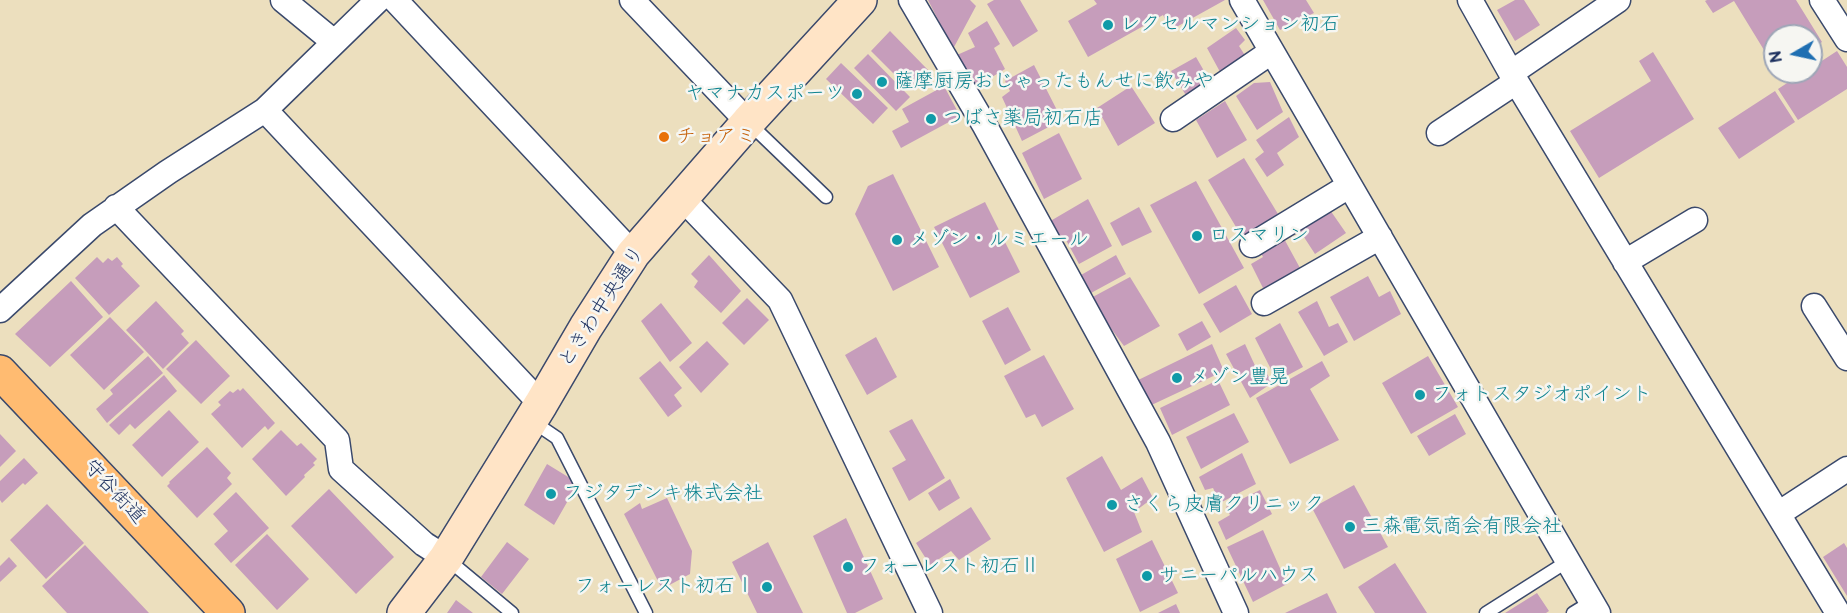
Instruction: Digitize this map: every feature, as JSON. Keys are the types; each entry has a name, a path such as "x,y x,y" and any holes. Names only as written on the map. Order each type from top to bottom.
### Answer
{"main road":[{"name":"守谷街道","path":"0,372 228,613"}],"street":[{"path":"283,0 334,42"},
{"path":"0,310 92,225 168,172 265,110 378,0"},
{"path":"395,0 633,254"},
{"path":"632,0 748,122"},
{"name":"ときわ中央通り","path":"404,613 446,558 633,254 748,122 860,0"},
{"path":"911,0 985,126 1158,442 1236,613"},
{"path":"1242,0 1568,561 1587,609"},
{"path":"1470,0 1513,78 1838,613"},
{"path":"1439,132 1618,0"},
{"path":"1822,0 1847,39"},
{"path":"1173,119 1271,52"},
{"path":"265,110 536,412"},
{"path":"1252,245 1349,186"},
{"path":"682,198 780,300 930,613"},
{"path":"116,207 337,440 341,469 424,544 446,558"},
{"path":"1625,262 1695,220"},
{"path":"1264,303 1380,237"},
{"path":"1814,306 1847,358"},
{"path":"1778,514 1847,469"}],"lane":[{"path":"748,122 826,197"},
{"path":"536,412 557,438 646,613"},
{"path":"446,558 512,613"},
{"path":"1486,613 1568,561"}],"building":[{"path":"928,0 970,0 976,6 953,49"},
{"path":"994,0 1020,0 1038,31 1013,47 987,4"},
{"name":"レクセルマンション初石","path":"1094,0 1225,0 1171,30 1163,15 1088,57 1068,21 1097,4"},
{"path":"1263,0 1306,0 1314,13 1280,30"},
{"path":"1515,0 1524,0 1540,25 1515,41 1497,10"},
{"path":"1796,0 1811,24 1763,24 1763,48 1734,1 1713,13 1705,1"},
{"path":"987,21 1000,44 994,48 1005,69 974,88 957,55 975,47 968,33"},
{"path":"1236,28 1245,40 1239,46 1248,60 1225,81 1207,48"},
{"path":"890,31 928,70 909,89 871,51"},
{"path":"1837,51 1847,67 1847,89 1798,120 1778,89 1786,84 1823,84 1823,60"},
{"path":"1653,52 1694,119 1599,178 1570,131 1651,81 1639,61"},
{"name":"薩摩厨房おじゃったもんせに飲みや","path":"868,54 910,97 896,111 854,68"},
{"path":"1196,57 1211,83 1187,97 1171,71"},
{"name":"ヤマナカスポーツ","path":"841,63 888,108 873,124 826,79"},
{"path":"1034,65 1062,120 1022,141 1002,97 1010,91 1005,81"},
{"path":"1270,82 1283,112 1257,130 1236,96 1254,83"},
{"name":"つばさ薬局初石店","path":"944,86 960,116 901,148 892,131 909,122 902,109"},
{"path":"1131,86 1155,123 1118,146 1097,108"},
{"path":"1775,91 1795,122 1739,159 1718,128"},
{"path":"1225,101 1247,140 1217,158 1196,120"},
{"path":"1289,117 1299,137 1277,153 1284,165 1267,177 1255,159 1264,152 1256,140"},
{"path":"1059,133 1082,179 1044,199 1022,153"},
{"path":"1244,158 1278,214 1242,237 1208,180"},
{"name":"メゾン・ルミエール","path":"893,174 939,267 893,291 855,214 868,186"},
{"name":"ロスマリン","path":"1196,181 1244,268 1199,294 1150,205"},
{"path":"1088,199 1112,246 1079,264 1066,240 1058,243 1047,223"},
{"path":"985,202 1020,272 970,298 934,227"},
{"path":"1139,207 1152,232 1122,246 1110,223"},
{"path":"1330,210 1346,233 1315,254 1300,231"},
{"path":"1282,235 1300,268 1264,290 1251,264 1263,257 1258,248"},
{"path":"709,255 741,291 721,313 694,287 698,281 691,274"},
{"path":"1116,255 1126,274 1091,293 1081,275"},
{"path":"97,257 103,263 108,258 112,261 117,257 123,264 121,266 140,286 109,315 75,278"},
{"path":"1368,276 1379,297 1390,291 1401,314 1354,341 1330,297"},
{"path":"1130,277 1160,326 1124,346 1089,299"},
{"path":"71,281 103,317 50,367 15,334"},
{"path":"1236,285 1252,314 1220,333 1203,304"},
{"path":"747,298 769,320 744,345 722,323"},
{"path":"156,301 184,331 181,334 189,343 163,369 126,330"},
{"path":"1317,301 1329,327 1338,323 1348,342 1324,356 1298,312"},
{"path":"661,303 692,343 670,362 641,321"},
{"path":"1008,307 1031,350 1005,365 982,321"},
{"path":"110,317 144,352 104,390 70,355"},
{"path":"1202,321 1211,337 1187,351 1178,334"},
{"path":"1280,323 1303,367 1277,381 1255,338"},
{"path":"876,337 897,377 867,395 845,355"},
{"path":"196,340 230,376 201,404 166,369"},
{"path":"707,341 729,364 701,393 679,367"},
{"name":"メゾン豊晃","path":"1212,344 1224,371 1143,409 1130,384"},
{"path":"1245,344 1258,372 1264,368 1272,383 1250,398 1226,354"},
{"path":"1044,355 1074,409 1042,427 1035,414 1026,418 1004,376"},
{"path":"148,356 163,373 107,423 96,409 113,394 110,390"},
{"name":"フォトスタジオポイント","path":"1428,356 1458,407 1411,434 1382,383"},
{"path":"660,361 682,388 674,395 682,406 668,417 639,378"},
{"path":"1322,361 1330,376 1310,389 1339,440 1290,464 1256,398"},
{"path":"164,375 177,391 135,429 130,424 119,435 109,425"},
{"path":"1218,380 1230,405 1172,435 1160,408"},
{"path":"243,388 275,423 268,430 265,426 242,448 211,414 221,405 218,402 230,391 233,393"},
{"path":"169,410 199,442 162,477 132,445"},
{"path":"1234,413 1249,442 1201,469 1186,437"},
{"path":"1455,414 1466,434 1429,456 1417,436"},
{"path":"912,419 945,478 909,501 892,468 906,460 889,431"},
{"path":"281,430 297,446 301,443 317,459 313,463 315,465 304,475 305,477 286,496 252,459"},
{"path":"0,434 16,451 0,467"},
{"path":"207,447 231,473 227,478 232,484 197,518 167,486"},
{"path":"1242,453 1256,484 1220,503 1213,488 1205,490 1199,477"},
{"name":"さくら皮膚クリニック","path":"1102,456 1121,490 1142,477 1153,498 1134,512 1142,532 1104,552 1066,478"},
{"path":"24,458 38,473 25,485 23,483 2,503 0,481"},
{"name":"フジタデンキ株式会社","path":"547,464 578,483 554,525 524,505"},
{"path":"950,479 960,498 939,511 928,493"},
{"name":"三森電気商会有限会社","path":"1354,485 1388,547 1344,569 1312,508"},
{"path":"329,489 394,557 356,594 291,526"},
{"path":"1260,490 1272,514 1226,540 1218,522 1230,515 1226,507"},
{"path":"236,492 269,528 231,563 214,544 228,531 213,514"},
{"path":"667,498 692,551 690,574 662,589 624,514 640,503 642,509"},
{"path":"47,504 84,543 46,579 10,540"},
{"path":"971,507 991,539 959,560 951,551 930,565 916,543"},
{"name":"フォーレスト初石Ⅱ","path":"846,518 883,599 855,613 847,613 813,536"},
{"path":"1263,530 1287,584 1253,602 1227,547"},
{"path":"267,534 309,579 277,610 235,565"},
{"name":"サニーパルハウス","path":"1152,540 1178,593 1140,612 1116,559"},
{"path":"507,542 529,559 502,594 481,577"},
{"name":"フォーレスト初石Ⅰ","path":"768,542 803,613 757,613 732,562"},
{"path":"1844,543 1847,548 1847,596 1823,557"},
{"path":"85,545 149,613 67,613 42,586"},
{"path":"9,557 17,566 0,582 0,566"},
{"path":"1395,563 1427,613 1375,613 1358,587"},
{"path":"1327,593 1337,613 1285,613"},
{"path":"1537,593 1549,611 1546,613 1505,613"},
{"path":"456,600 473,613 447,613"},
{"path":"1176,604 1180,613 1158,613"}],"place":[{"name":"レクセルマンション初石","path":"1108,25"},
{"name":"薩摩厨房おじゃったもんせに飲みや","path":"882,82"},
{"name":"ヤマナカスポーツ","path":"857,94"},
{"name":"つばさ薬局初石店","path":"931,119"},
{"name":"チョアミ","path":"664,137"},
{"name":"ロスマリン","path":"1197,236"},
{"name":"メゾン・ルミエール","path":"897,240"},
{"name":"メゾン豊晃","path":"1177,378"},
{"name":"フォトスタジオポイント","path":"1420,395"},
{"name":"フジタデンキ株式会社","path":"551,494"},
{"name":"さくら皮膚クリニック","path":"1112,505"},
{"name":"三森電気商会有限会社","path":"1350,527"},
{"name":"フォーレスト初石Ⅱ","path":"848,567"},
{"name":"サニーパルハウス","path":"1147,576"},
{"name":"フォーレスト初石Ⅰ","path":"767,587"}]}
